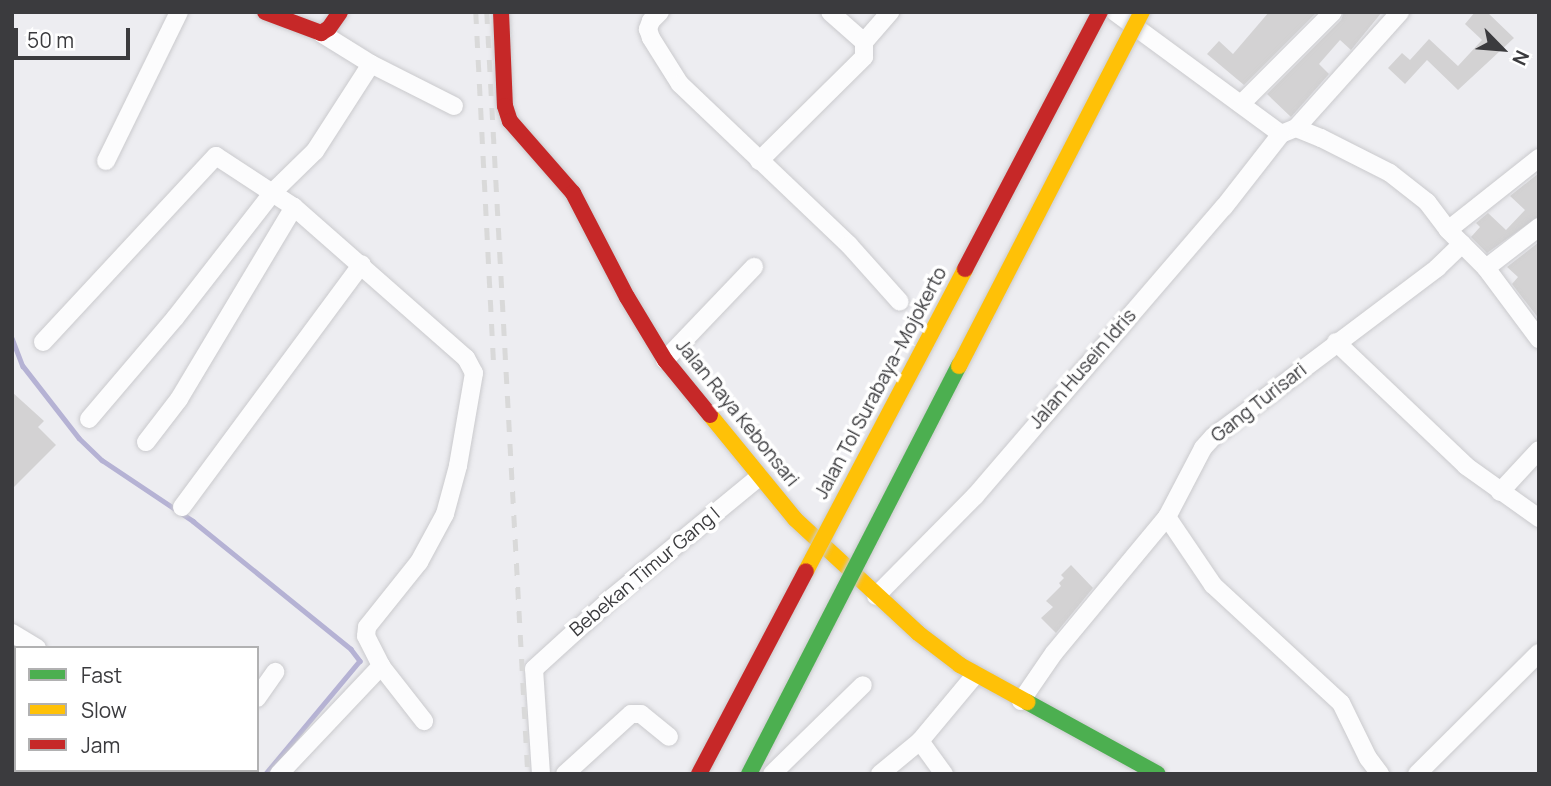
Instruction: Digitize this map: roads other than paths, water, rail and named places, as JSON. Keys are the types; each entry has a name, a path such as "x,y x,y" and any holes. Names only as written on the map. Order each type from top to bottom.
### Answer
{"main road":[{"path":"265,12 321,33 329,28 340,12"},
{"name":"Jalan Raya Kebonsari","path":"501,12 505,106 510,121 573,193 627,297 665,360 795,519 918,633 975,676 1158,774"},
{"name":"Jalan Tol Surabaya–Mojokerto","path":"699,774 1100,12"},
{"path":"749,774 1142,12"}],"street":[{"path":"106,161 178,12"},
{"path":"660,12 651,21 648,29 680,84 849,245 900,302"},
{"path":"830,12 864,42"},
{"path":"759,160 860,62 864,57 864,42 890,12"},
{"path":"1115,12 1241,104 1288,131 1390,173 1427,202 1448,230 1486,268 1538,338"},
{"path":"1241,104 1333,12"},
{"name":"Jalan Husein Idris","path":"876,596 975,496 1288,131 1401,12"},
{"path":"321,33 371,64 454,106"},
{"path":"89,419 175,318 273,192 315,151 371,64"},
{"path":"43,342 212,158 222,159 294,207 362,264 421,322 466,358 474,373 458,466 445,514 419,562 367,626 366,636 381,666 424,722"},
{"path":"1448,230 1539,158"},
{"path":"146,442 179,398 294,207"},
{"path":"1486,268 1539,227"},
{"name":"Gang Turisari","path":"1021,701 1054,653 1167,517 1208,443 1336,342 1437,268 1462,244"},
{"path":"182,507 362,264"},
{"path":"665,360 754,267"},
{"path":"1336,342 1466,466 1539,517"},
{"path":"1500,492 1539,450"},
{"name":"Bebekan Timur Gang I","path":"541,774 534,669 613,597 759,477"},
{"path":"1167,517 1213,585 1341,703 1368,758 1380,774"},
{"path":"12,633 34,646"},
{"path":"1417,774 1536,660"},
{"path":"279,774 381,666"},
{"path":"259,695 275,673"},
{"path":"880,774 920,741 975,676"},
{"path":"772,774 863,685"},
{"path":"565,774 631,714 641,713 669,737"},
{"path":"920,741 944,774"}],"waterway":[{"path":"12,338 23,366 79,438 102,460 193,521 351,649 360,661 266,774"}],"railway":[{"path":"476,12 494,366"},
{"path":"487,12 528,774"}]}
